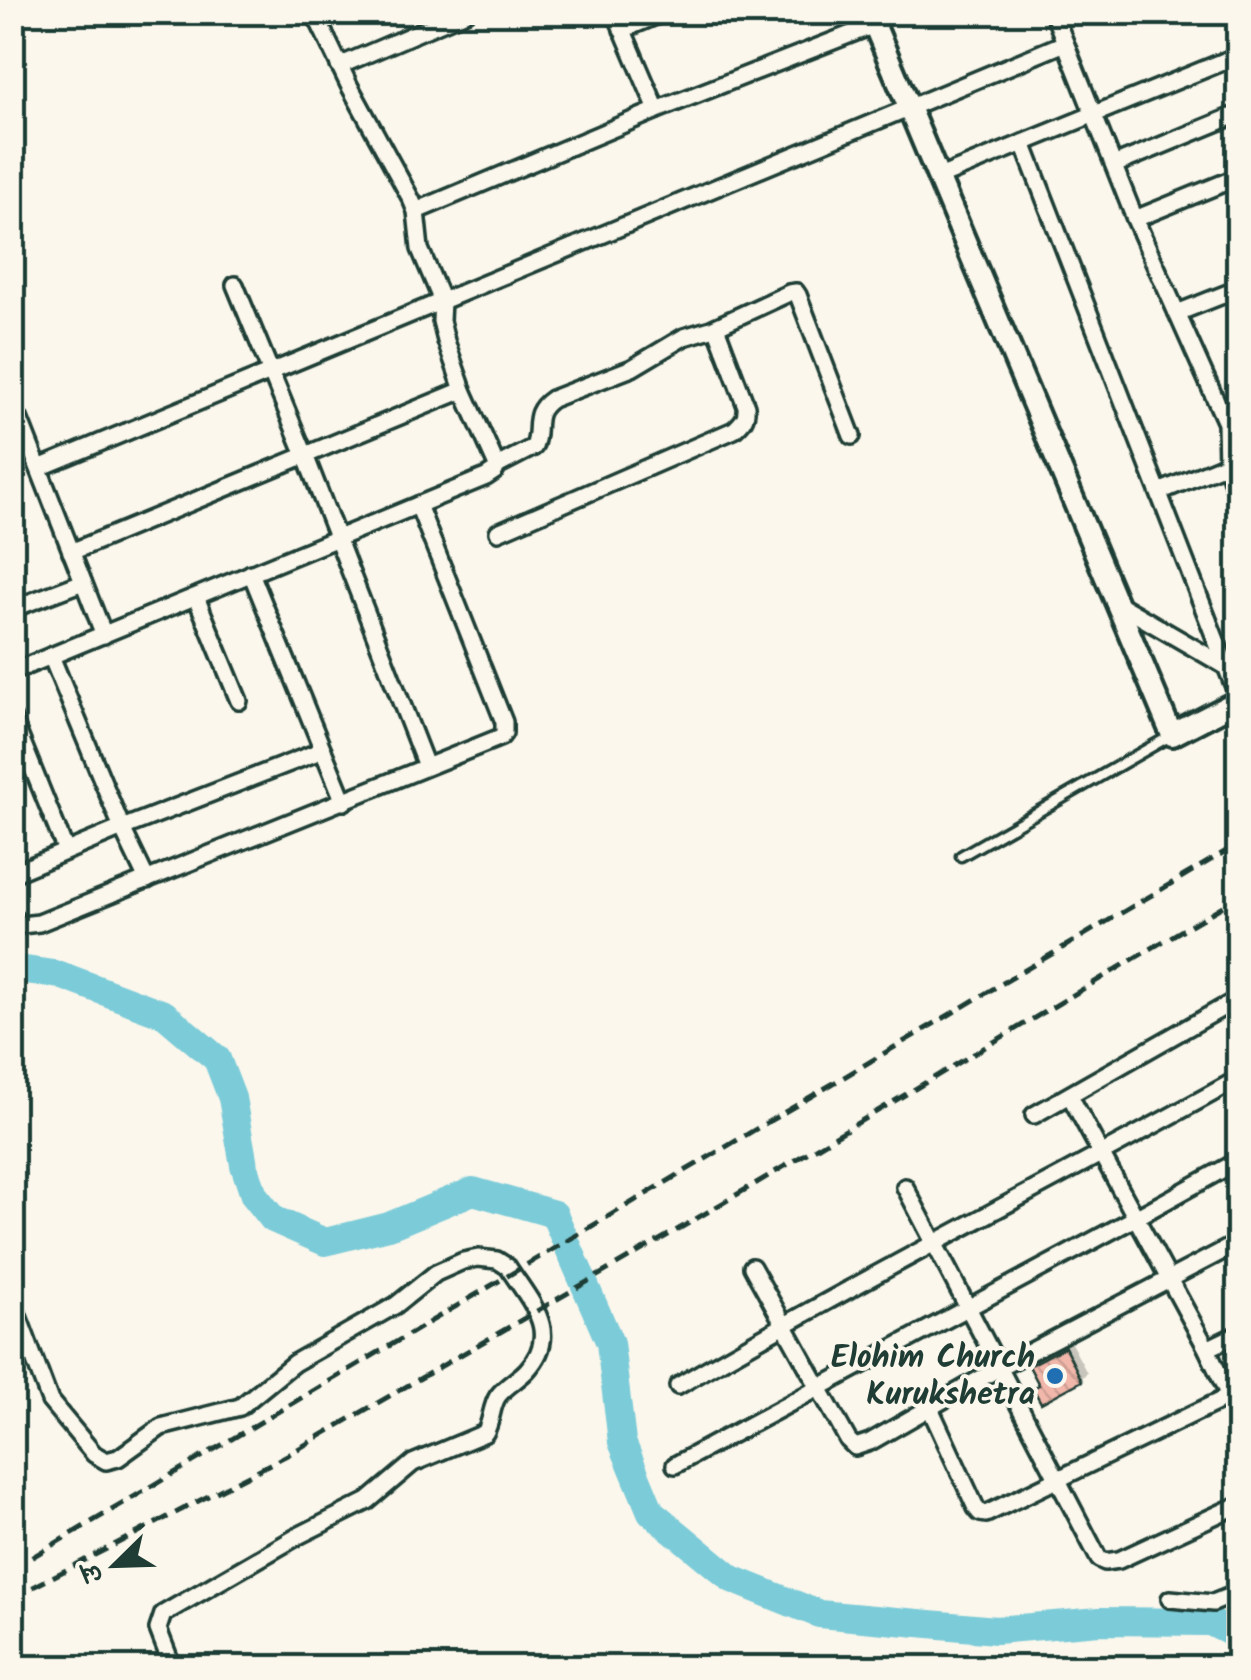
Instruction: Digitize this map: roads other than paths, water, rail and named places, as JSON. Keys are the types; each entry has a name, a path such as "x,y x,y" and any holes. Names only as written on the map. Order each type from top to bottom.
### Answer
{"street":[{"path":"12,672 486,478 495,471 446,341 442,301 420,248 416,211 314,12"},
{"path":"340,66 466,12"},
{"path":"615,12 657,110"},
{"path":"622,30 664,12"},
{"path":"1053,12 1135,219 1228,421"},
{"path":"416,211 871,19 1172,736 1238,699 1023,144"},
{"path":"39,468 1065,43"},
{"path":"938,178 1237,56"},
{"path":"1114,165 1238,114"},
{"path":"1135,219 1238,177"},
{"path":"235,285 426,766"},
{"path":"1177,313 1238,289"},
{"path":"496,466 534,447 538,413 552,399 632,368 684,337 716,327 789,292 796,292 852,436"},
{"path":"498,532 734,430 746,414 746,406 716,327"},
{"path":"71,552 462,390"},
{"path":"1238,403 1228,421 1225,442 1238,500"},
{"path":"19,418 104,635"},
{"path":"1159,492 1228,464"},
{"path":"12,916 21,925 34,925 501,737 505,727 418,505"},
{"path":"251,573 344,802"},
{"path":"12,609 83,582"},
{"path":"196,596 239,701"},
{"path":"1115,602 1227,667"},
{"path":"52,656 122,828 148,880"},
{"path":"12,716 66,851"},
{"path":"12,874 323,750"},
{"path":"1034,1115 1238,999"},
{"path":"678,1386 784,1324 1238,1079"},
{"path":"1070,1096 1208,1349 1238,1416"},
{"path":"675,1464 1238,1160"},
{"path":"905,1187 1094,1551 1105,1562 1119,1560 1238,1505"},
{"path":"752,1266 855,1447 1238,1243"},
{"path":"12,1300 50,1401 94,1454 106,1461 118,1458 161,1427 240,1407 294,1362 396,1305 436,1273 463,1261 484,1258 503,1262 542,1322 545,1334 538,1355 497,1397 486,1432 413,1463 368,1500 163,1614 158,1630 173,1668"},
{"path":"1208,1349 1238,1334"},
{"path":"930,1408 980,1513 993,1512 1230,1396"},
{"path":"1170,1599 1212,1603 1238,1593"}],"lane":[{"path":"960,856 1172,736"}],"waterway":[{"path":"12,968 60,975 164,1014 217,1059 232,1098 244,1165 254,1195 273,1219 325,1242 389,1226 473,1191 554,1214 610,1343 622,1442 651,1512 732,1579 819,1614 996,1630 1099,1621 1210,1622 1238,1636"}],"railway":[{"path":"12,1569 1238,844"},
{"path":"12,1598 291,1453 689,1223 1238,897"}],"place":[{"name":"Elohim Church Kurukshetra","path":"1055,1376"}]}
